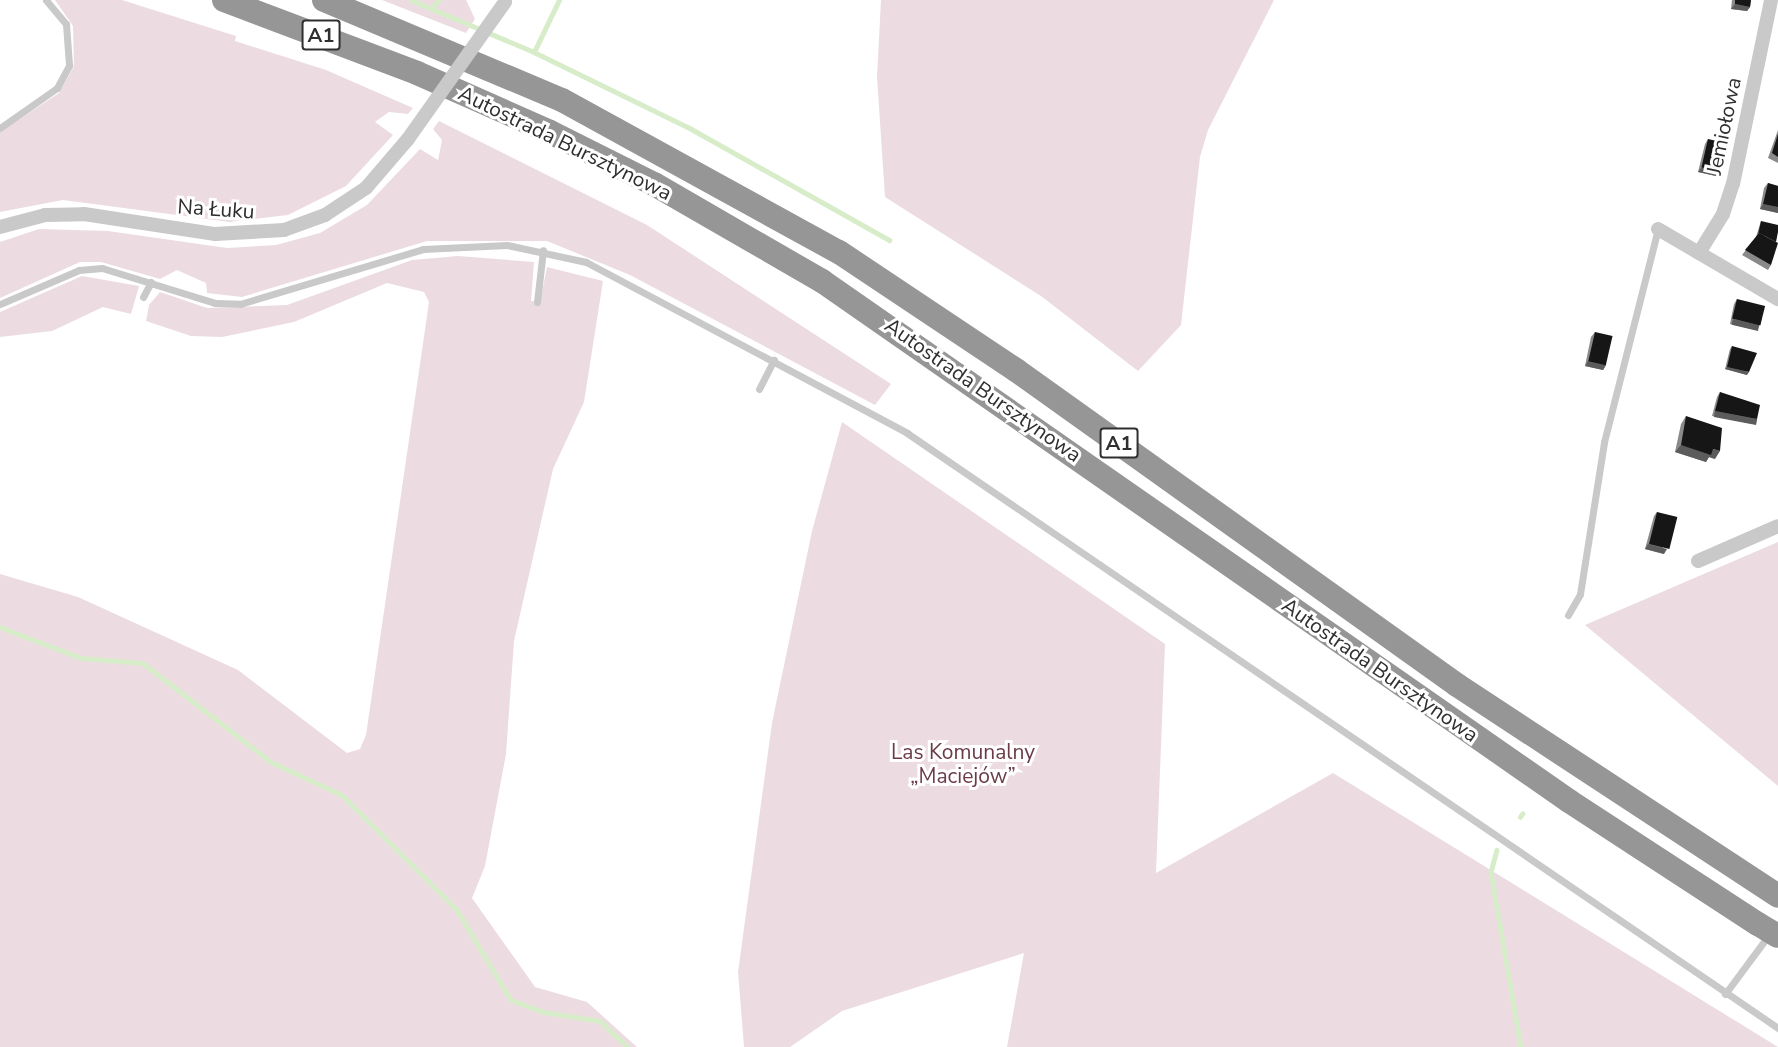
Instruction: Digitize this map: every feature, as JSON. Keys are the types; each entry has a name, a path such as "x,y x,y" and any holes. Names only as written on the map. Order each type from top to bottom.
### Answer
{"highway":[{"name":"Autostrada Bursztynowa","path":"224,0 417,73 550,132 802,269 943,361 1559,795 1771,928"},
{"name":"Autostrada Bursztynowa","path":"324,0 562,100 839,252 1016,370 1457,685 1778,896"}],"street":[{"name":"Jemiołowa","path":"1699,253 1724,214 1733,184 1771,0"},
{"name":"Na Łuku","path":"0,227 45,215 84,214 215,234 284,230 325,215 366,188 408,139 506,1"},
{"path":"1658,229 1778,299"},
{"path":"1698,561 1778,526"}],"lane":[{"path":"0,128 57,88 69,65 66,24 46,0"},
{"path":"1568,615 1580,594 1604,442 1658,229"},
{"path":"0,304 79,270 102,268 215,303 240,304 423,249 465,244 543,250 644,289 907,433 1725,994 1778,1028"},
{"path":"537,302 543,250"},
{"path":"143,297 151,282"},
{"path":"759,389 774,360"},
{"path":"1725,994 1771,928"}],"green space":[{"path":"55,0 122,0 236,36 235,41 326,70 413,108 408,114 389,112 375,122 393,135 346,186 288,215 230,222 63,200 0,212 0,132 59,93 74,66 73,26"},
{"path":"382,0 466,0 475,19 466,33"},
{"path":"881,0 1274,0 1208,130 1200,157 1181,325 1138,371 1041,296 885,197 877,77"},
{"path":"439,121 647,225 891,384 875,405 630,275 547,241 427,241 242,297 207,293 206,283 177,270 160,279 101,262 80,262 0,298 0,242 39,229 108,231 227,248 276,245 320,233 367,205 420,149 438,160 442,140 433,129"},
{"path":"458,256 534,262 531,301 540,302 547,267 603,281 584,402 553,469 514,641 506,754 485,866 472,898 535,987 587,1002 637,1047 0,1047 0,574 78,597 238,670 347,753 360,749 366,735 429,302 424,292 387,283 294,322 222,337 191,336 146,321 149,305 160,292 207,308 287,305 412,260"},
{"path":"82,276 139,286 131,314 103,307 52,331 0,337 0,312"},
{"name":"Las Komunalny „Maciejów”","path":"842,422 1165,644 1156,873 1333,773 1778,1047 1007,1047 1024,953 842,1011 790,1047 744,1047 738,972 772,723 812,531"},
{"path":"1778,542 1778,786 1585,625"}],"building":[{"path":"1735,0 1751,0 1750,7 1735,4"},
{"path":"1778,134 1778,157 1772,153"},
{"path":"1708,139 1726,143 1719,171 1701,167"},
{"path":"1768,183 1778,186 1778,207 1763,204"},
{"path":"1761,221 1778,225 1776,242 1759,233 1758,235"},
{"path":"1759,233 1778,243 1771,265 1745,250"},
{"path":"1737,299 1765,306 1760,325 1732,318"},
{"path":"1595,332 1613,336 1606,365 1588,361"},
{"path":"1732,346 1757,353 1749,372 1727,367"},
{"path":"1720,392 1760,405 1757,419 1715,411"},
{"path":"1686,416 1722,428 1720,451 1713,449 1711,455 1681,445"},
{"path":"1657,512 1677,517 1669,549 1649,544"}],"waterway":[{"path":"411,0 534,52 688,127 889,240"},
{"path":"431,8 439,0"},
{"path":"534,52 559,0"},
{"path":"0,627 81,658 143,663 271,762 342,795 457,910 511,1000 544,1012 600,1021 628,1047"},
{"path":"1497,850 1491,872 1521,1047"}]}
